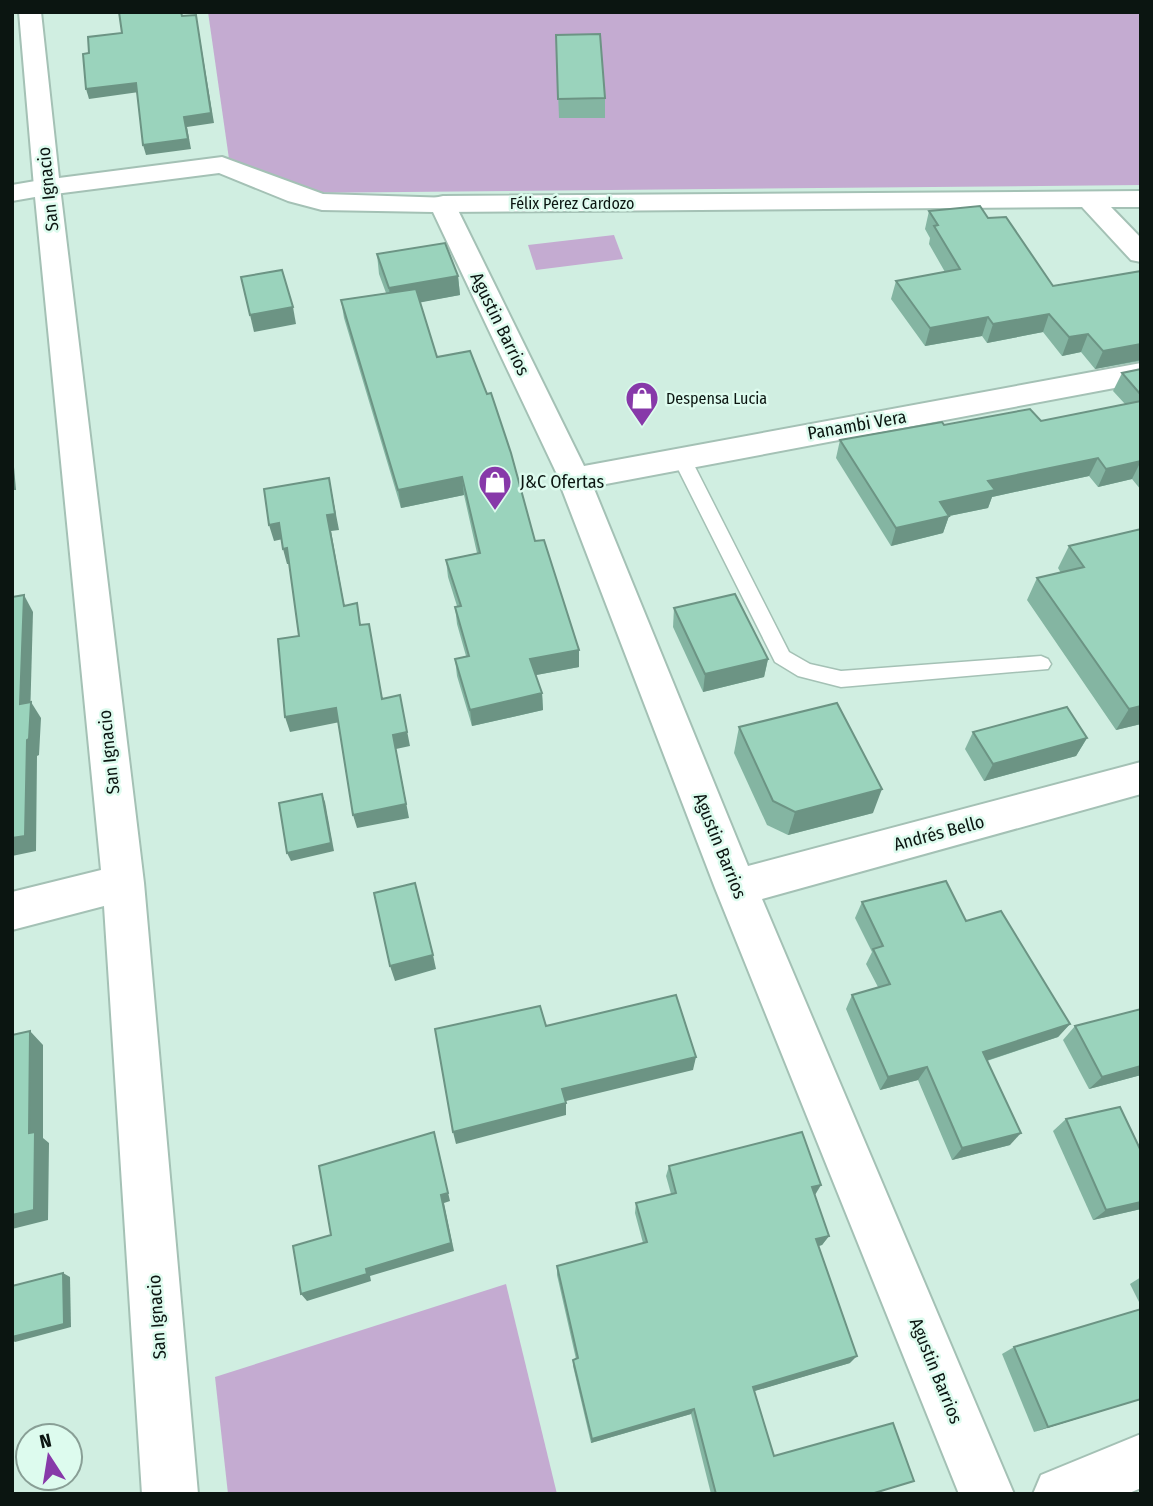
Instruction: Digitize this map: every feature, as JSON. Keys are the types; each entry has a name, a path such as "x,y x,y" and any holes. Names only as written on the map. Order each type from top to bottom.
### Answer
{"street":[{"name":"San Ignacio","path":"30,12 124,883 170,1494"},
{"name":"Félix Pérez Cardozo","path":"12,192 222,165 297,195 322,202 443,204 1141,199"},
{"path":"1090,200 1141,254"},
{"name":"Agustin Barrios","path":"443,204 574,479 736,888 987,1494"},
{"name":"Panambi Vera","path":"574,479 1141,373"},
{"name":"Andrés Bello","path":"736,888 1141,778"},
{"path":"12,911 124,883"},
{"path":"1060,1494 1141,1461"}],"lane":[{"path":"681,457 782,657 806,670 841,678 1041,664"}],"shaded area":[{"path":"208,12 1141,12 1141,185 297,193 229,159"},
{"path":"614,235 623,259 536,270 528,245"},
{"path":"506,1284 557,1494 228,1494 215,1377"}],"building":[{"path":"119,12 181,12 182,16 196,15 211,113 184,117 188,139 143,145 136,83 86,89 83,54 89,53 88,37 122,33"},
{"path":"600,34 605,98 558,99 556,35"},
{"path":"980,206 988,218 1006,217 1053,286 1141,271 1141,344 1103,351 1088,334 1069,337 1049,314 993,324 988,317 930,328 896,281 960,269 934,226 938,225 929,211"},
{"path":"445,243 458,276 389,288 377,254"},
{"path":"282,270 293,307 250,315 241,277"},
{"path":"416,289 437,357 470,351 487,394 491,393 535,541 544,540 579,650 530,659 542,693 470,710 455,659 469,656 455,607 461,606 446,560 480,553 462,477 398,490 341,300"},
{"path":"1141,369 1141,395 1122,373"},
{"path":"1141,401 1141,461 1106,469 1098,458 988,481 995,490 940,502 949,516 896,528 840,440 1030,409 1041,421"},
{"path":"329,478 335,514 327,515 344,606 357,603 360,625 369,624 382,699 400,695 407,732 393,735 406,804 353,815 336,708 285,717 278,639 299,636 287,548 283,549 279,523 269,525 264,489"},
{"path":"1141,529 1141,706 1129,709 1037,578 1084,567 1069,546"},
{"path":"735,594 768,659 705,674 674,608"},
{"path":"24,595 20,704 31,702 27,740 25,836 12,838 12,597"},
{"path":"837,703 882,789 795,812 773,801 739,727"},
{"path":"1067,707 1087,738 993,764 973,732"},
{"path":"322,794 331,843 287,853 279,803"},
{"path":"946,881 966,921 1001,911 1070,1024 983,1052 1021,1133 962,1148 927,1067 888,1077 852,995 890,984 873,949 883,946 862,902"},
{"path":"415,883 433,955 390,966 374,893"},
{"path":"676,995 696,1057 562,1089 566,1103 453,1132 435,1029 540,1006 546,1026"},
{"path":"1141,1009 1141,1066 1102,1077 1075,1026"},
{"path":"30,1031 29,1133 35,1132 34,1210 12,1215 12,1035"},
{"path":"1120,1107 1141,1151 1141,1202 1106,1210 1066,1119"},
{"path":"434,1132 448,1193 441,1195 451,1243 366,1269 367,1274 301,1294 293,1246 331,1235 319,1166"},
{"path":"802,1132 821,1185 812,1187 829,1236 816,1239 857,1356 753,1387 774,1456 893,1423 914,1481 871,1494 716,1494 694,1409 592,1439 573,1360 578,1358 557,1266 647,1242 636,1203 676,1193 669,1166"},
{"path":"63,1273 64,1324 12,1337 12,1286"},
{"path":"1141,1309 1141,1399 1048,1427 1014,1347"}],"place":[{"name":"Despensa Lucia","path":"642,428"},
{"name":"J&C Ofertas","path":"495,512"}]}
